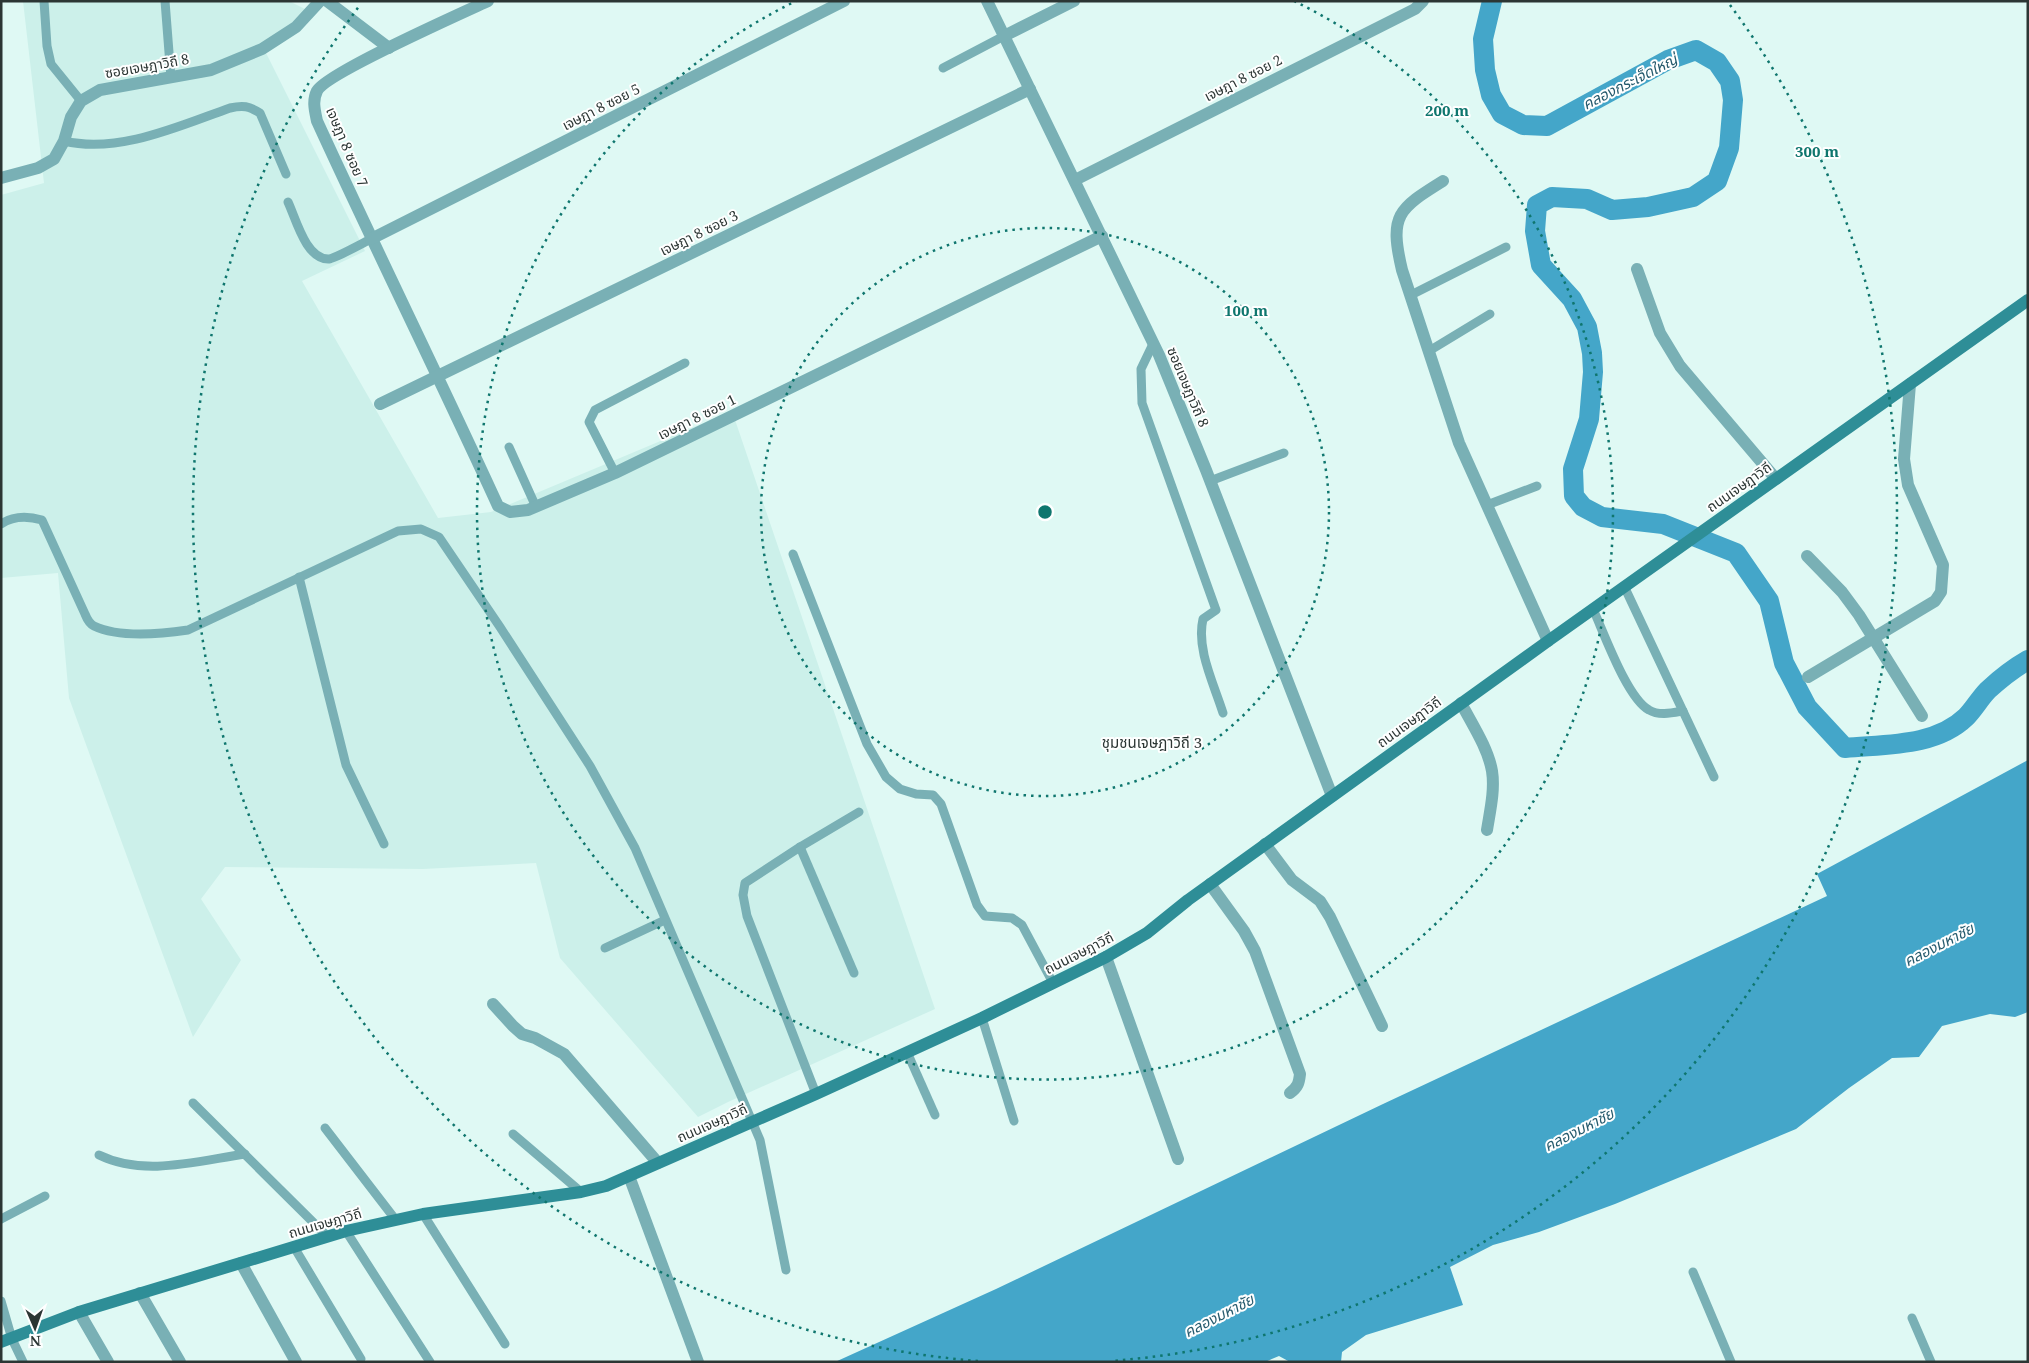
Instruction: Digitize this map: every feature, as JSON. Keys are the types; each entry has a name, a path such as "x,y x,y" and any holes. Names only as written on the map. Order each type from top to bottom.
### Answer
{"street":[{"name":"ซอยเจษฎาวิถี 8","path":"81,101 100,90 211,70 262,49 296,28 320,1"},
{"path":"326,1 389,48"},
{"name":"เจษฎา 8 ซอย 7","path":"405,308 317,121 313,104 317,90 330,79 389,48 488,1"},
{"name":"เจษฎา 8 ซอย 5","path":"371,239 844,1"},
{"name":"ซอยเจษฎาวิถี 8","path":"987,1 1153,344 1210,481 1332,796"},
{"path":"1004,36 1074,1"},
{"name":"เจษฎา 8 ซอย 2","path":"1075,180 1415,9 1423,1"},
{"name":"เจษฎา 8 ซอย 3","path":"380,404 1030,89"},
{"path":"1,178 38,168 54,159 64,141 71,117 81,101"},
{"path":"1443,181 1411,201 1401,213 1397,230 1397,247 1428,351 1460,443 1548,641"},
{"name":"เจษฎา 8 ซอย 1","path":"405,308 439,376 498,506 510,512 528,510 615,473 1102,236"},
{"path":"1637,269 1660,333 1680,366 1776,479"},
{"name":"ถนนเจษฎาวิถี","path":"6,1340 80,1312 346,1231 423,1214 582,1192 606,1186 816,1094 982,1018 1106,957 1147,933 1210,884 1624,586 2028,300"},
{"path":"1808,677 1935,601 1941,592 1944,565 1908,485 1904,459 1910,384"},
{"path":"1807,556 1842,592 1874,638 1922,716"},
{"path":"1462,703 1490,760 1493,787 1487,830"},
{"path":"1265,844 1292,880 1320,901 1382,1026"},
{"path":"1210,884 1244,931 1255,952 1300,1074 1296,1088 1290,1093"},
{"path":"1106,957 1178,1159"},
{"path":"493,1004 522,1034 535,1038 564,1054 658,1163"},
{"path":"629,1176 698,1362"},
{"path":"241,1262 296,1362"},
{"path":"140,1293 180,1362"},
{"path":"80,1312 108,1362"}],"lane":[{"path":"44,1 47,46 51,64 81,101"},
{"path":"165,1 171,78"},
{"path":"943,68 1004,36"},
{"path":"64,141 82,146 139,138 242,105 260,113 286,174"},
{"path":"288,202 309,249 316,256 330,259 371,239"},
{"path":"1411,295 1506,247"},
{"path":"1428,351 1490,314"},
{"path":"1153,344 1141,369 1142,403 1216,610 1203,619 1200,630 1203,649 1224,713"},
{"path":"615,473 589,422 595,410 685,363"},
{"path":"509,447 536,507"},
{"path":"1210,481 1284,454"},
{"path":"1488,505 1537,486"},
{"path":"1,524 7,520 30,516 42,520 92,626 111,632 165,634 188,630 398,531 420,529 439,537 590,766 635,848 760,1140 786,1270"},
{"path":"793,554 867,744 886,777 900,789 933,796 941,804 977,905 985,916 1012,918 1022,925 1053,983"},
{"path":"299,577 346,765 384,844"},
{"path":"1624,586 1714,777"},
{"path":"1593,609 1633,696 1649,710 1661,714 1683,712"},
{"path":"816,1094 747,916 743,896 745,883 800,847 860,812"},
{"path":"800,847 854,973"},
{"path":"605,948 665,920"},
{"path":"982,1018 1014,1120"},
{"path":"907,1052 935,1115"},
{"path":"193,1103 328,1236"},
{"path":"325,1128 395,1219"},
{"path":"513,1134 582,1192"},
{"path":"100,1155 114,1162 133,1166 154,1167 245,1154"},
{"path":"1,1219 45,1196"},
{"path":"423,1214 505,1344"},
{"path":"346,1231 430,1362"},
{"path":"294,1246 361,1359"},
{"path":"1693,1272 1731,1362"},
{"path":"1,1301 6,1340 23,1362"},
{"path":"1912,1318 1931,1362"}],"shaded area":[{"path":"23,1 289,1 315,14 262,45 365,251 302,281 438,518 491,512 732,411 935,1009 698,1117 560,958 536,863 423,869 225,867 201,899 241,960 193,1037 69,698 58,573 1,578 1,195 44,183"}],"water":[{"name":"คลองมหาชัย","path":"2028,760 2028,1012 2015,1017 1990,1014 1942,1026 1919,1057 1892,1058 1796,1129 1615,1204 1539,1232 1493,1245 1450,1267 1463,1305 1366,1335 1342,1352 1341,1362 1290,1362 1279,1356 1265,1362 835,1362 996,1289 1383,1104 1827,896 1817,874"}],"waterway":[{"name":"คลองกระเจ็ดใหญ่","path":"1492,1 1483,39 1485,70 1491,95 1502,114 1523,125 1547,126 1668,60 1696,50 1717,62 1730,81 1733,100 1729,148 1717,181 1693,197 1648,207 1612,210 1587,199 1552,197 1537,205 1535,231 1541,265 1572,299 1587,327 1592,353 1593,372 1589,419 1573,469 1574,496 1583,507 1602,517 1663,524 1736,553 1769,601 1784,663 1807,707 1845,748 1909,742 1940,734 1954,727 1966,717 1988,690 2028,660"}],"district":[{"name":"ชุมชนเจษฎาวิถี 3","path":"1152,743"}]}
